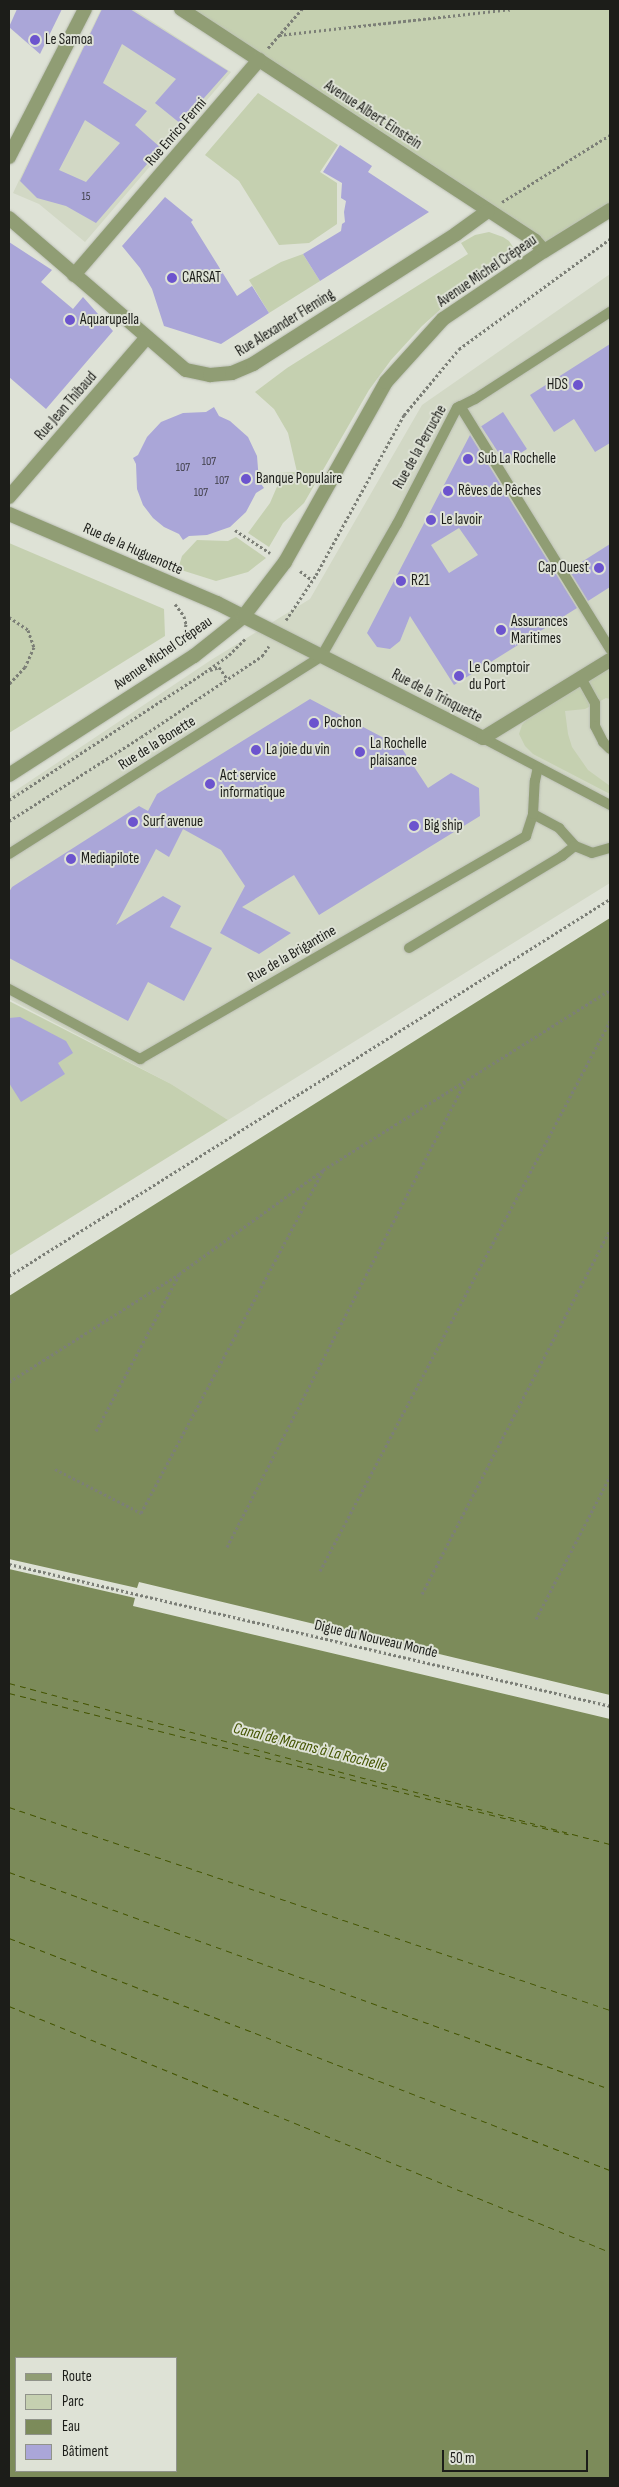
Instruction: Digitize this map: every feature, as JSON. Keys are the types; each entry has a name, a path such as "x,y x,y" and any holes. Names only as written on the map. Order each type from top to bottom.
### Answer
{"street":[{"path":"9,157 85,9"},
{"name":"Avenue Albert Einstein","path":"181,9 535,241 544,251"},
{"name":"Rue Enrico Fermi","path":"74,275 259,60"},
{"name":"Avenue Michel Crépeau","path":"9,774 194,656 243,616 285,562 386,382 443,319 544,251 610,210"},
{"name":"Rue Alexander Fleming","path":"9,218 186,370 210,375 232,373 253,364 456,234 488,211"},
{"name":"Rue Jean Thibaud","path":"9,497 147,337"},
{"name":"Rue de la Huguenotte","path":"9,514 217,603 243,616"},
{"name":"Rue de la Trinquette","path":"243,616 483,738 610,660"}],"lane":[{"name":"Rue de la Perruche","path":"322,657 397,524 457,408 475,399 610,312"},
{"path":"460,406 610,649"},
{"name":"Rue de la Bonette","path":"9,854 322,657"},
{"path":"581,678 595,703 595,726 603,742 610,750"},
{"path":"483,738 610,805"},
{"name":"Rue de la Brigantine","path":"9,989 140,1059 526,836 533,814 534,780 538,767"},
{"path":"533,814 559,828 575,846 592,854 610,848"},
{"path":"409,948 562,856 575,846"}],"path":[{"path":"259,60 302,9"},
{"path":"279,35 510,9"},
{"path":"488,211 610,135"},
{"path":"9,820 141,737 262,656 312,580 404,415 459,348 610,239"},
{"path":"234,530 270,553"},
{"path":"300,572 312,580"},
{"path":"9,617 28,630 34,647 26,667 9,684"},
{"path":"9,1276 610,899"},
{"path":"9,1382 179,1274 323,1170 610,990"},
{"path":"320,1571 610,1021"},
{"path":"227,1547 466,1081"},
{"path":"54,1469 141,1513 323,1170"},
{"path":"422,1594 610,1230"},
{"path":"96,1431 179,1274"},
{"path":"536,1619 610,1476"},
{"name":"Digue du Nouveau Monde","path":"9,1564 610,1706"}],"shaded area":[{"path":"101,9 133,9 231,72 85,242 39,204 13,193"},
{"path":"610,274 610,883 228,1120 171,1084 9,999 9,795 211,660 310,599 422,405"}],"green space":[{"path":"181,9 610,9 610,210 544,251"},
{"path":"258,93 338,145 320,172 337,183 337,224 309,243 279,245 239,181 205,155"},
{"path":"489,232 509,241 513,247 510,255 452,299 422,326 391,360 369,390 304,503 283,523 269,547 248,533 270,503 279,482 279,473 297,472 288,433 274,409 255,392 287,368 468,254 461,243 475,235"},
{"path":"303,254 320,281 269,313 249,280 281,262"},
{"path":"236,537 266,558 248,572 216,581 178,569 182,556 197,540 228,541"},
{"path":"9,543 164,609 165,636 9,733"},
{"path":"610,667 610,699 606,698 585,709 565,711 572,747 588,770 610,786 610,794 533,754 525,746 519,734 522,725 530,716"},
{"path":"9,1001 171,1084 228,1120 9,1256"}],"water":[{"name":"Canal de Marans à La Rochelle","path":"610,918 610,2478 9,2478 9,1296"}],"pier":[{"path":"9,1559 137,1588 139,1582 610,1695 610,1719 133,1606 135,1598 9,1569"}],"building":[{"name":"Le Samoa","path":"17,9 62,9 40,54 9,27"},
{"path":"102,9 130,9 228,71 181,124 155,103 176,79 122,44 103,83 147,111 135,125 161,148 96,223 66,206 37,198 20,181","holes":["85,120 120,143 86,182 59,170"]},
{"path":"340,145 372,166 368,172 429,212 320,281 303,254 341,231 342,224 345,222 346,201 341,198 342,183 323,172"},
{"path":"165,197 193,220 191,222 237,296 252,286 269,313 221,344 164,326 152,289 140,268 122,246"},
{"name":"Aquarupella","path":"9,242 52,270 41,282 73,309 83,297 113,331 46,409 9,377"},
{"path":"610,344 610,443 595,452 574,419 554,432 530,395"},
{"path":"214,407 219,416 230,421 248,437 257,456 259,481 264,488 256,493 246,512 230,527 207,535 189,536 183,540 179,534 164,527 153,518 143,505 137,489 136,464 133,458 138,455 147,437 161,422 183,413 206,412"},
{"path":"503,412 527,449 505,463 481,426"},
{"path":"470,435 577,608 454,685 410,616 400,641 390,649 377,647 367,633","holes":["459,528 478,555 449,573 431,545"]},
{"path":"610,544 610,587 588,601 569,570"},
{"path":"310,699 401,747 428,788 451,773 479,788 480,816 319,915 294,875 242,907 291,933 259,954 220,933 245,886 221,850 183,829 169,857 156,849 116,925 163,896 181,906 170,927 212,948 184,1001 148,982 128,1021 9,958 9,892 12,887 139,806 148,811 157,794"},
{"path":"20,1017 66,1041 73,1053 58,1063 65,1074 21,1102 9,1083 9,1018"}],"ferry route":[{"path":"9,1683 610,1844"},
{"path":"9,1693 568,1834"},
{"path":"9,1807 610,2010"},
{"path":"9,1872 610,2089"},
{"path":"9,1938 610,2170"},
{"path":"9,2006 610,2252"}],"place":[{"name":"Le Samoa","path":"35,40"},
{"name":"CARSAT","path":"172,278"},
{"name":"Aquarupella","path":"70,320"},
{"name":"HDS","path":"578,385"},
{"name":"Sub La Rochelle","path":"468,459"},
{"name":"Banque Populaire","path":"246,479"},
{"name":"Rêves de Pêches","path":"448,491"},
{"name":"Le lavoir","path":"431,520"},
{"name":"Cap Ouest","path":"599,568"},
{"name":"R21","path":"401,581"},
{"name":"Assurances Maritimes","path":"501,630"},
{"name":"Le Comptoir du Port","path":"459,676"},
{"name":"Pochon","path":"314,723"},
{"name":"La joie du vin","path":"256,750"},
{"name":"La Rochelle plaisance","path":"360,752"},
{"name":"Act service informatique","path":"210,784"},
{"name":"Surf avenue","path":"133,822"},
{"name":"Big ship","path":"414,826"},
{"name":"Mediapilote","path":"71,859"}]}
